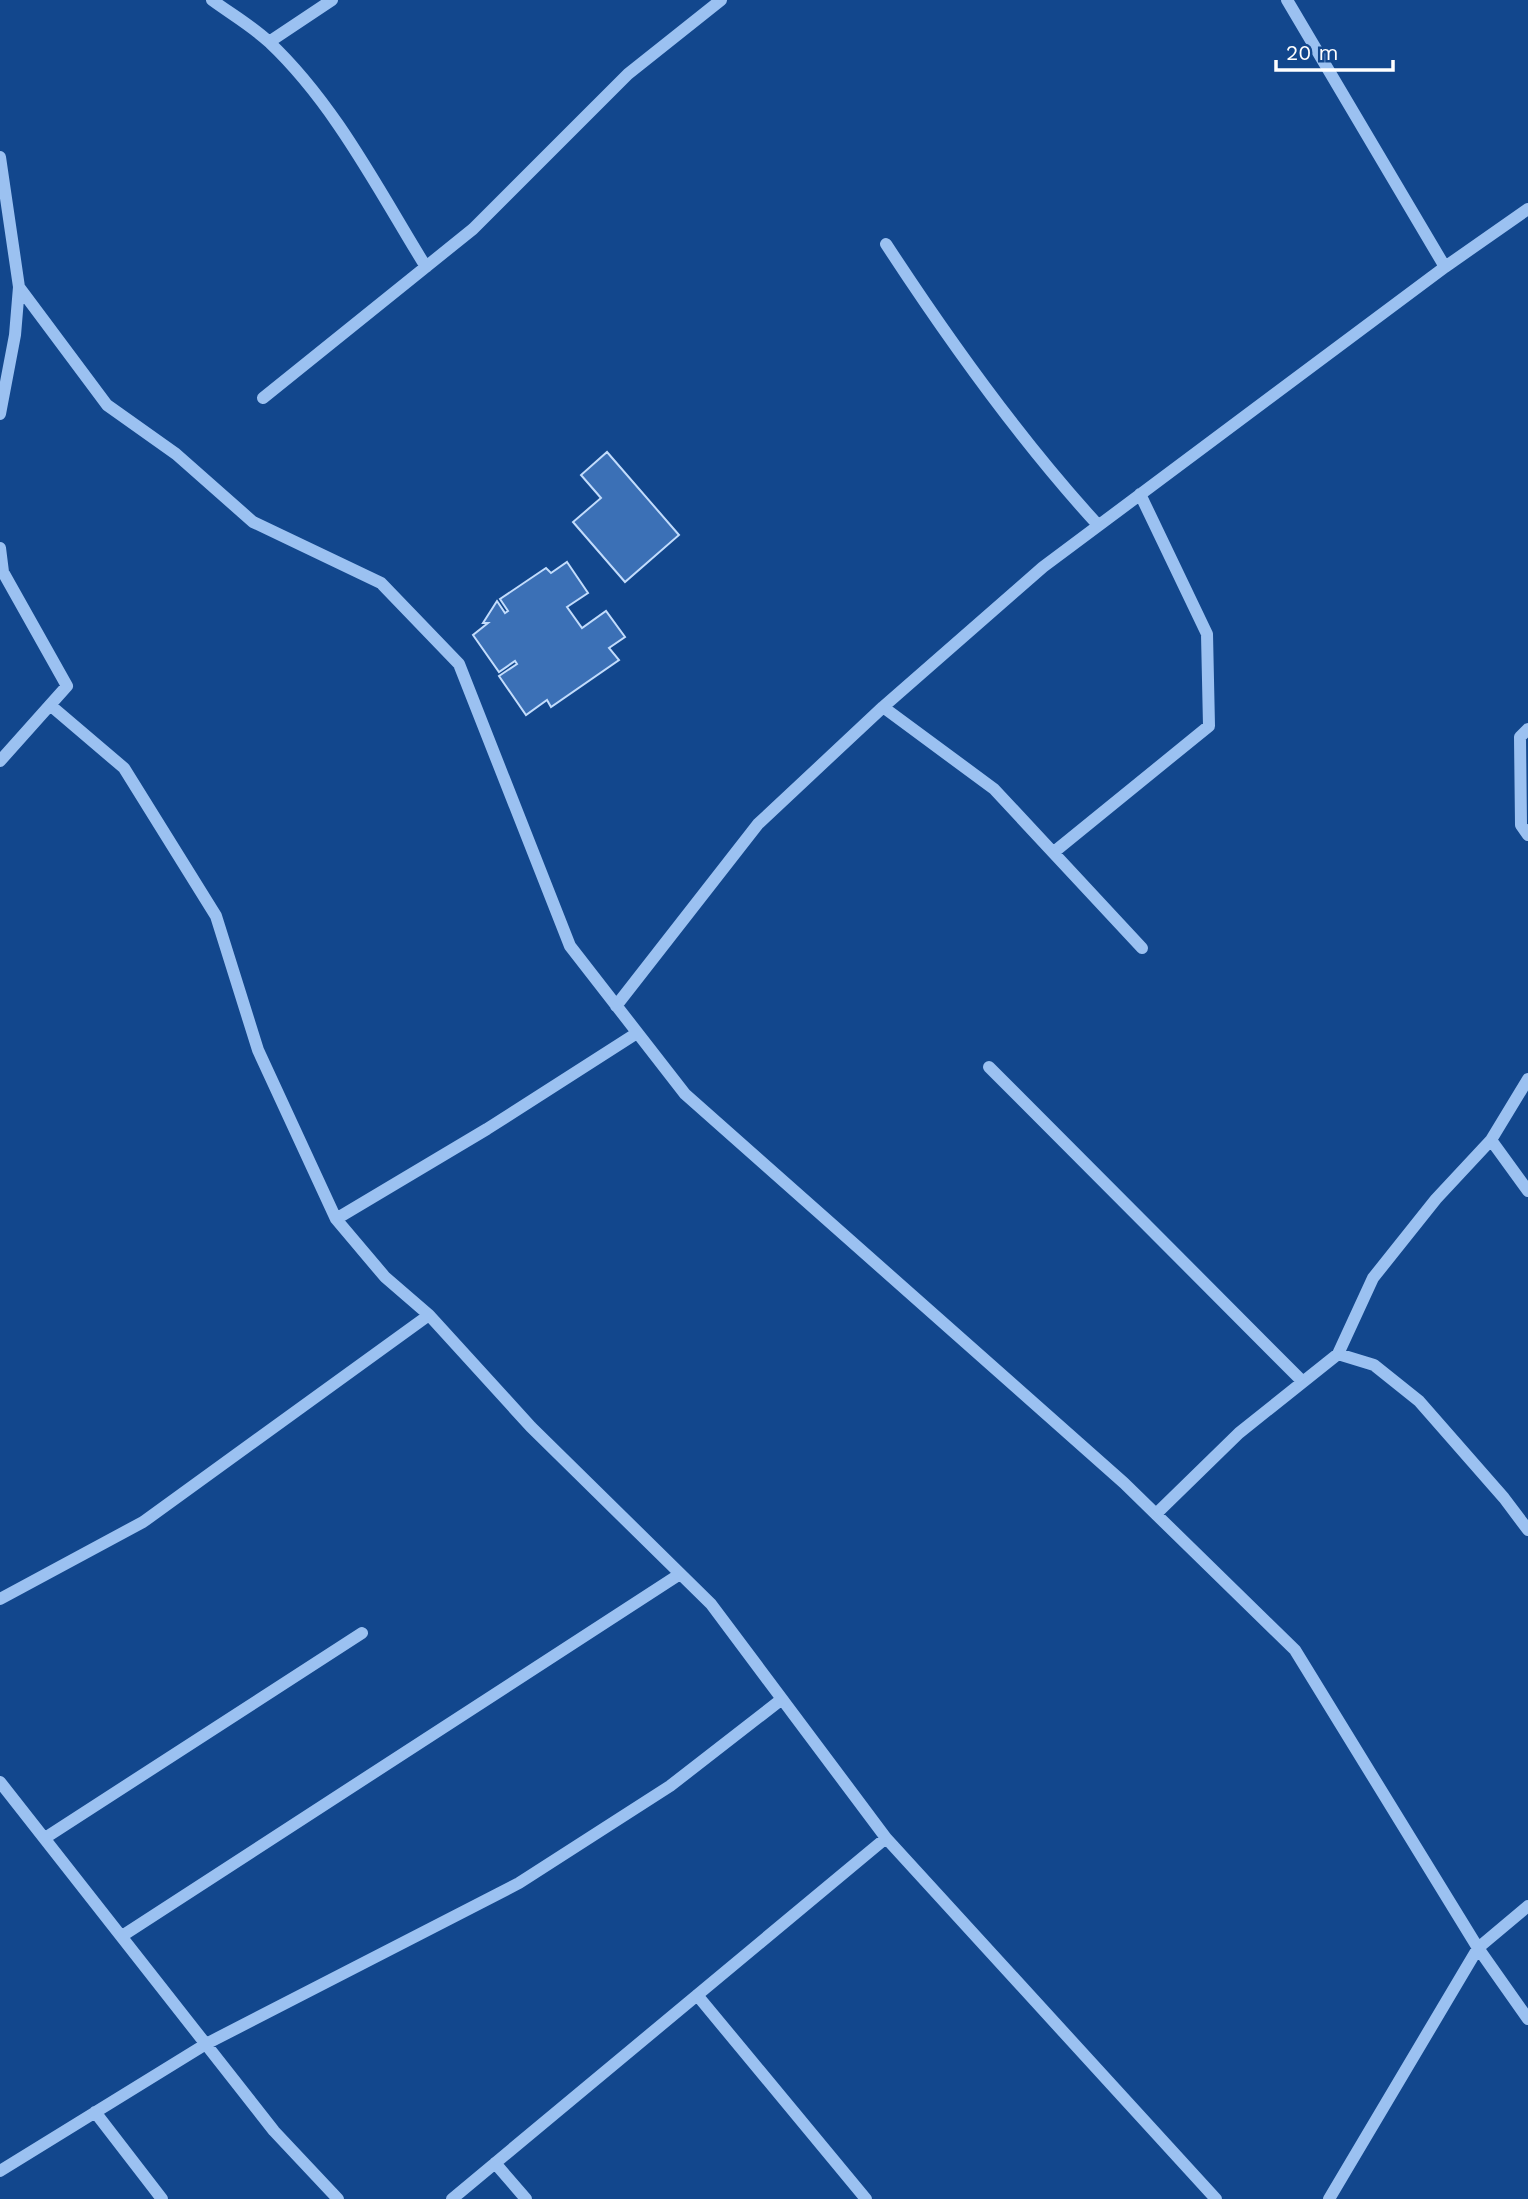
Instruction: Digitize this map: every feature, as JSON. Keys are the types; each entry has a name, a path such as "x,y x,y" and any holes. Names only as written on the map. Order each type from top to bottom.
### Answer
{"street":[{"path":"212,0 269,42 342,132 426,267"},
{"path":"269,42 332,0"},
{"path":"263,398 472,229 628,74 721,0"},
{"path":"1287,0 1445,267"},
{"path":"0,157 19,287 15,335 0,414"},
{"path":"616,1006 758,824 883,707 1044,566 1445,267 1528,209"},
{"path":"886,244 942,330 1049,472 1098,525"},
{"path":"19,287 107,405 176,454 253,522 381,583 459,664 570,946 685,1094 1104,1465 1295,1650 1478,1948 1528,2019"},
{"path":"1054,852 1209,726 1207,635 1140,494"},
{"path":"0,548 3,572 67,686 0,761"},
{"path":"50,705 124,768 216,916 258,1050 336,1219 385,1278 429,1315 531,1427 711,1604 886,1838 1216,2199"},
{"path":"883,707 994,789 1142,948"},
{"path":"1528,729 1520,737 1521,825 1528,835"},
{"path":"336,1219 487,1129 637,1033"},
{"path":"989,1067 1303,1382"},
{"path":"1156,1514 1239,1433 1338,1354 1373,1279 1436,1199 1492,1140 1528,1079"},
{"path":"1492,1140 1528,1191"},
{"path":"0,1599 143,1522 429,1315"},
{"path":"1338,1354 1374,1365 1419,1401 1504,1498 1528,1531"},
{"path":"122,1936 680,1574"},
{"path":"45,1838 362,1633"},
{"path":"0,2171 206,2044 519,1883 670,1786 782,1699"},
{"path":"0,1782 274,2131 338,2199"},
{"path":"452,2199 886,1838"},
{"path":"1329,2199 1478,1948 1528,1906"},
{"path":"697,1995 866,2199"},
{"path":"95,2112 162,2199"},
{"path":"495,2163 526,2199"}],"building":[{"path":"607,452 679,535 625,582 573,522 601,498 581,475"},
{"path":"567,562 588,593 567,607 582,628 606,611 625,637 609,648 619,660 551,707 547,700 526,715 499,676 517,664 515,661 499,672 473,635 488,623 483,623 497,601 505,613 508,611 500,599 546,568 551,573"}]}
